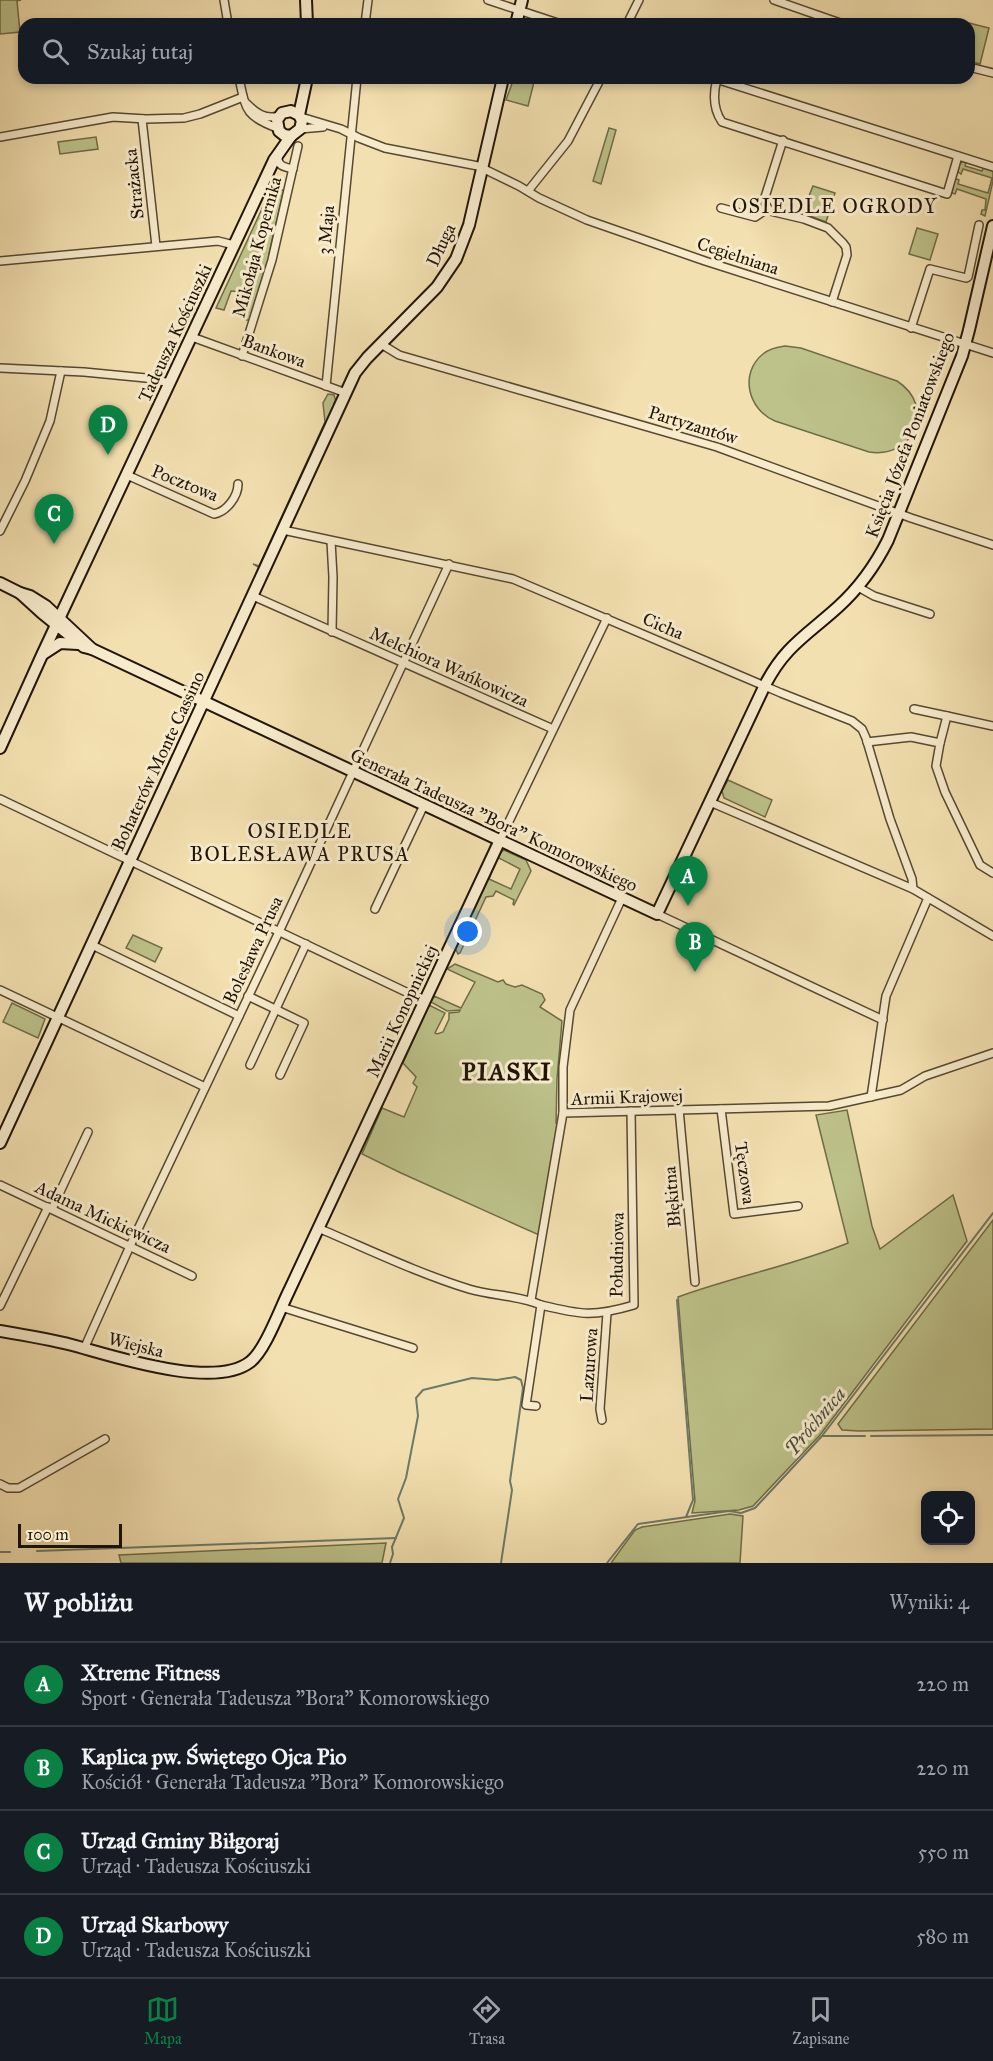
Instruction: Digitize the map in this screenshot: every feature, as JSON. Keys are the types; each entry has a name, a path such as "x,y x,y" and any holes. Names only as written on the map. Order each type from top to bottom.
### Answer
{"street":[{"path":"224,0 227,18"},
{"path":"306,0 307,18"},
{"path":"366,18 368,0"},
{"path":"489,0 520,4 549,18"},
{"path":"630,18 639,0"},
{"path":"774,0 826,18"},
{"path":"975,68 993,73"},
{"path":"240,84 248,110 253,117 284,135 328,126"},
{"path":"296,114 304,84"},
{"name":"3 Maja","path":"326,386 356,84"},
{"name":"Długa","path":"346,393 358,368 437,287 453,264 464,241 502,84"},
{"path":"528,191 568,141 598,84"},
{"path":"714,84 713,95 721,121 947,194 958,156"},
{"path":"731,84 993,167"},
{"path":"244,99 263,116 273,118 282,112 296,114 302,123 296,133"},
{"path":"0,137 110,117 142,119 190,117 244,99"},
{"name":"Cegielniana","path":"296,114 341,129 390,150 482,168 587,220 705,261 993,353"},
{"path":"278,116 276,120 278,130"},
{"name":"Strażacka","path":"142,119 156,246"},
{"name":"Tadeusza Kościuszki","path":"276,158 278,130"},
{"name":"Tadeusza Kościuszki","path":"0,748 234,245 284,143 296,133"},
{"path":"767,209 764,199 783,140"},
{"name":"Mikołaja Kopernika","path":"242,356 272,260 298,146"},
{"path":"276,158 279,164 293,170"},
{"path":"721,208 755,217 767,209"},
{"path":"767,209 828,228 846,247 847,255 832,302"},
{"path":"911,328 930,269 968,277 979,225"},
{"name":"Księcia Józefa Poniatowskiego","path":"657,914 777,664 790,648 858,587 879,557 899,514 965,345 993,226"},
{"path":"0,261 218,241 234,245"},
{"name":"Bankowa","path":"192,337 346,393"},
{"name":"Partyzantów","path":"381,344 404,357 717,447 899,514 993,545"},
{"path":"0,368 146,378 170,383"},
{"path":"0,531 25,481 50,421 61,371"},
{"name":"Bohaterów Monte Cassino","path":"0,1143 346,393"},
{"name":"Pocztowa","path":"127,475 210,513 222,512 228,503"},
{"name":"Cicha","path":"283,530 513,579 852,721 862,729 867,742 890,819 912,879 912,889"},
{"path":"331,541 332,632"},
{"name":"Bolesława Prusa","path":"84,1348 450,564"},
{"path":"0,583 20,593 58,621"},
{"path":"858,587 874,596 930,614"},
{"path":"43,603 56,603 72,592"},
{"path":"20,593 43,603 58,621"},
{"name":"Melchiora Wańkowicza","path":"253,596 553,729"},
{"name":"Marii Konopnickiej","path":"259,1353 606,618"},
{"name":"Generała Tadeusza \"Bora\" Komorowskiego","path":"58,621 78,644 883,1020"},
{"name":"Generała Tadeusza \"Bora\" Komorowskiego","path":"58,621 89,644 92,649"},
{"path":"42,655 60,643 78,644"},
{"path":"915,709 993,726"},
{"path":"947,716 936,766 945,792 980,865 993,873"},
{"path":"867,742 911,737 940,743"},
{"path":"0,799 425,1001"},
{"path":"710,802 912,889 993,936"},
{"path":"375,909 424,805"},
{"path":"563,1113 563,1067 570,1010 622,898"},
{"path":"872,1097 887,990 928,898"},
{"path":"250,1065 306,944"},
{"path":"92,945 239,1016"},
{"path":"253,985 259,1001"},
{"path":"0,990 206,1087"},
{"path":"248,996 304,1023 280,1075"},
{"name":"Armii Krajowej","path":"531,1300 563,1113 829,1106 901,1090 925,1076 993,1053"},
{"name":"Błękitna","path":"679,1109 695,1282"},
{"name":"Tęczowa","path":"721,1109 734,1214 798,1206"},
{"name":"Południowa","path":"541,1305 580,1314 607,1312 634,1305 631,1111"},
{"path":"0,1306 88,1132"},
{"name":"Adama Mickiewicza","path":"0,1185 192,1276"},
{"path":"318,1228 439,1279 471,1289 531,1300 541,1305 526,1405 537,1406"},
{"path":"281,1307 413,1348"},
{"name":"Lazurowa","path":"603,1420 600,1409 607,1312"},
{"name":"Wiejska","path":"0,1331 45,1339 155,1367 185,1372 233,1370 250,1363 259,1353"},
{"path":"0,1484 8,1488 19,1488 105,1439"}],"green space":[{"path":"0,0 21,0 17,1 18,32 0,34"},
{"path":"975,24 989,28 980,64 975,63"},
{"path":"512,84 534,84 528,106 506,100"},
{"path":"609,128 616,130 601,184 593,181"},
{"path":"96,137 98,149 60,154 58,142"},
{"path":"962,162 966,162 965,166 982,171 984,167 993,170 993,181 985,216 981,214 982,210 985,210 986,199 957,189 955,194 952,193 954,181 957,179 958,184 988,193 992,178 963,169 961,174 958,172"},
{"path":"273,185 286,192 283,193 276,224 277,233 273,236 269,254 270,262 267,263 251,320 246,320 244,312 237,315 245,295 241,292 231,291 224,310 216,308"},
{"path":"813,186 835,193 826,222 802,213"},
{"path":"917,228 938,234 930,260 909,254"},
{"path":"785,346 801,348 897,381 909,392 916,404 915,428 908,439 898,447 885,452 869,452 766,416 758,409 750,391 751,371 765,352"},
{"path":"328,394 334,395 336,402 260,568 253,564 259,566 325,422 323,403"},
{"path":"728,780 772,800 765,817 724,798 722,791"},
{"path":"504,850 526,860 531,871 514,905 514,900 496,891 493,896 486,897 458,954 455,948 496,861 489,879 511,889 520,869 499,858 496,860"},
{"path":"133,935 162,948 155,962 126,948"},
{"path":"455,964 498,982 503,980 506,984 515,987 522,985 542,994 545,1000 540,1007 562,1021 557,1079 556,1123 558,1124 539,1235 362,1154 382,1108 404,1117 417,1087 413,1083 416,1077 403,1063 429,1005 445,1013 435,1033 437,1034 443,1032 449,1019 449,1013 460,1010 447,1011 431,1002 434,996 461,1008 475,982 447,969"},
{"path":"12,1003 45,1019 38,1038 3,1022"},
{"path":"847,1110 872,1226 880,1249 953,1195 967,1241 820,1435 753,1506 739,1510 692,1513 695,1501 678,1297 848,1243 816,1115"},
{"path":"993,1220 993,1429 842,1430 838,1424"},
{"path":"730,1514 743,1516 740,1563 611,1563 635,1530 642,1527"},
{"path":"386,1543 382,1563 121,1563 119,1555"}],"waterway":[{"name":"Próchnica","path":"607,1563 638,1524 729,1511 741,1513 755,1508 822,1436 993,1213"},
{"path":"677,1300 693,1500 686,1517"},
{"name":"Próchnica","path":"390,1563 393,1554 392,1547 404,1518 398,1499 406,1478 418,1416 416,1398 423,1390 472,1378 497,1380 515,1377 521,1380 523,1388 510,1481 512,1490 501,1563"},
{"path":"871,1436 993,1435"},
{"path":"823,1436 865,1436"},
{"path":"37,1551 396,1538"},
{"path":"0,1552 10,1552"}],"place":[{"name":"Urząd Skarbowy","path":"108,455"},
{"name":"Urząd Gminy Biłgoraj","path":"54,544"},
{"name":"Xtreme Fitness","path":"688,906"},
{"name":"Kaplica pw. Świętego Ojca Pio","path":"695,972"}],"district":[{"name":"OSIEDLE OGRODY","path":"835,206"},
{"name":"OSIEDLE BOLESŁAWA PRUSA","path":"300,842"},
{"name":"PIASKI","path":"507,1072"}]}
